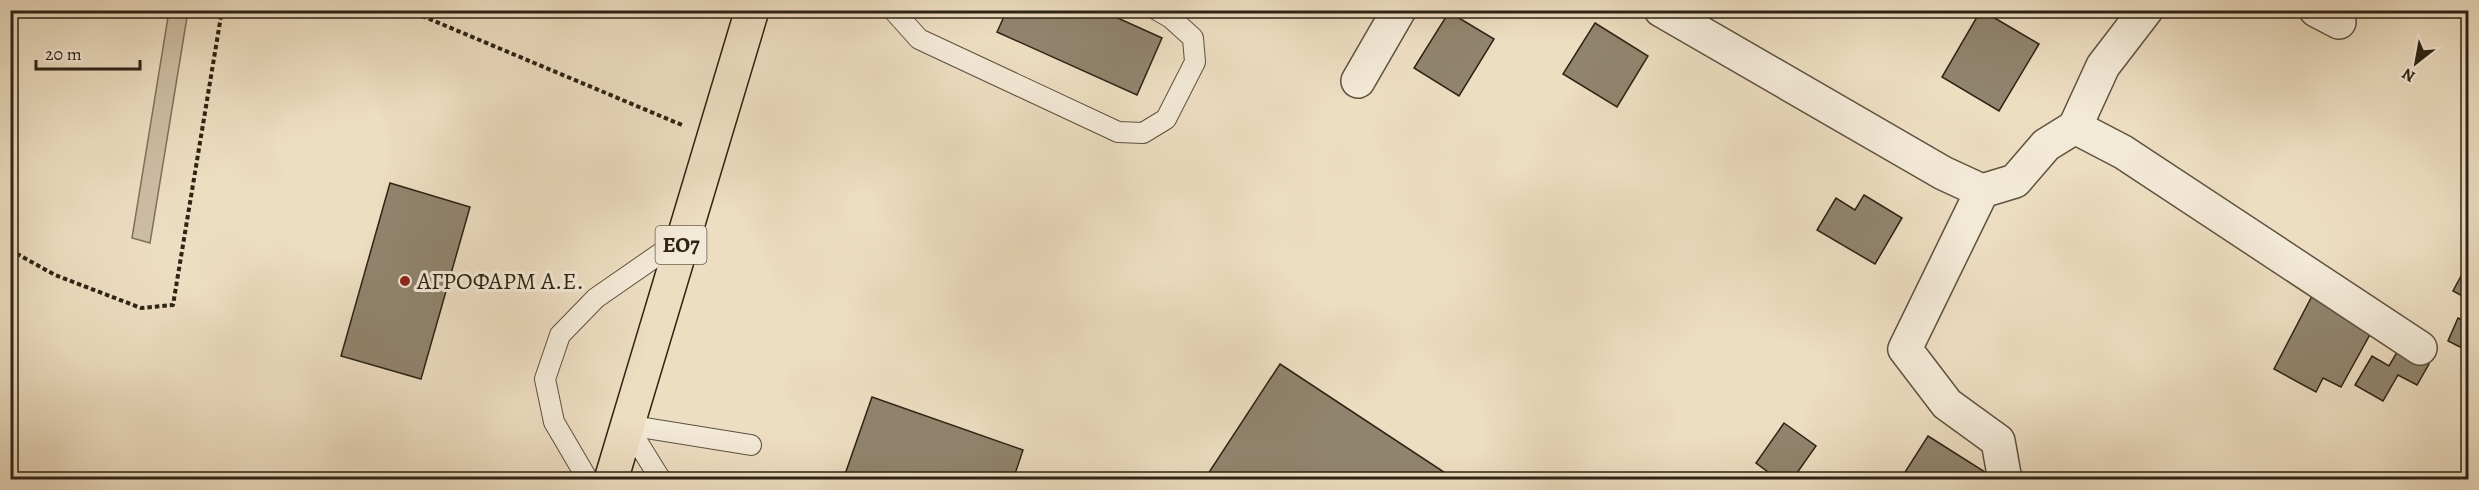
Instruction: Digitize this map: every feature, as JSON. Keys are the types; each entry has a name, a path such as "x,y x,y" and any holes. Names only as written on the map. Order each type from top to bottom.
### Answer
{"main road":[{"name":"ΕΟ7","path":"611,480 752,10"}],"street":[{"path":"1358,81 1399,10"},
{"path":"1661,10 1943,173 1982,191 2015,181 2046,145 2075,127 2103,66 2146,10"},
{"path":"2075,127 2123,152 2420,348"},
{"path":"1982,191 1905,349 1947,404 1998,441 2005,480"}],"lane":[{"path":"893,10 919,39 1118,132 1143,133 1166,119 1196,62 1193,38 1171,18 1157,10"},
{"path":"588,480 554,422 545,379 560,335 596,298 684,237"},
{"path":"627,424 751,445"},
{"path":"627,424 661,480"}],"path":[{"path":"10,250 55,275 141,308 173,305 222,10"},
{"path":"408,10 713,138"}],"shaded area":[{"path":"169,11 188,11 150,243 132,238"}],"building":[{"path":"1007,10 1100,10 1162,38 1137,95 997,32"},
{"path":"1981,10 2039,44 1999,111 1942,77"},
{"path":"1449,12 1494,39 1459,96 1414,68"},
{"path":"1595,23 1648,56 1617,107 1563,74"},
{"name":"ΑΓΡΟΦΑΡΜ Α.Ε.","path":"390,183 470,207 421,379 341,356"},
{"path":"1864,195 1902,218 1875,264 1817,230 1836,198 1855,210"},
{"path":"2468,263 2468,299 2453,291"},
{"path":"2312,296 2373,329 2341,387 2323,378 2316,392 2274,369"},
{"path":"2458,318 2468,323 2468,351 2448,341"},
{"path":"2400,347 2429,364 2417,385 2398,375 2383,401 2355,385 2372,356 2389,366"},
{"path":"1280,364 1456,480 1204,480"},
{"path":"872,397 1023,450 1013,480 843,480"},
{"path":"1784,423 1816,446 1792,480 1779,480 1756,463"},
{"path":"1928,436 1985,472 1981,480 1900,480"}],"place":[{"name":"ΑΓΡΟΦΑΡΜ Α.Ε.","path":"405,281"}]}
